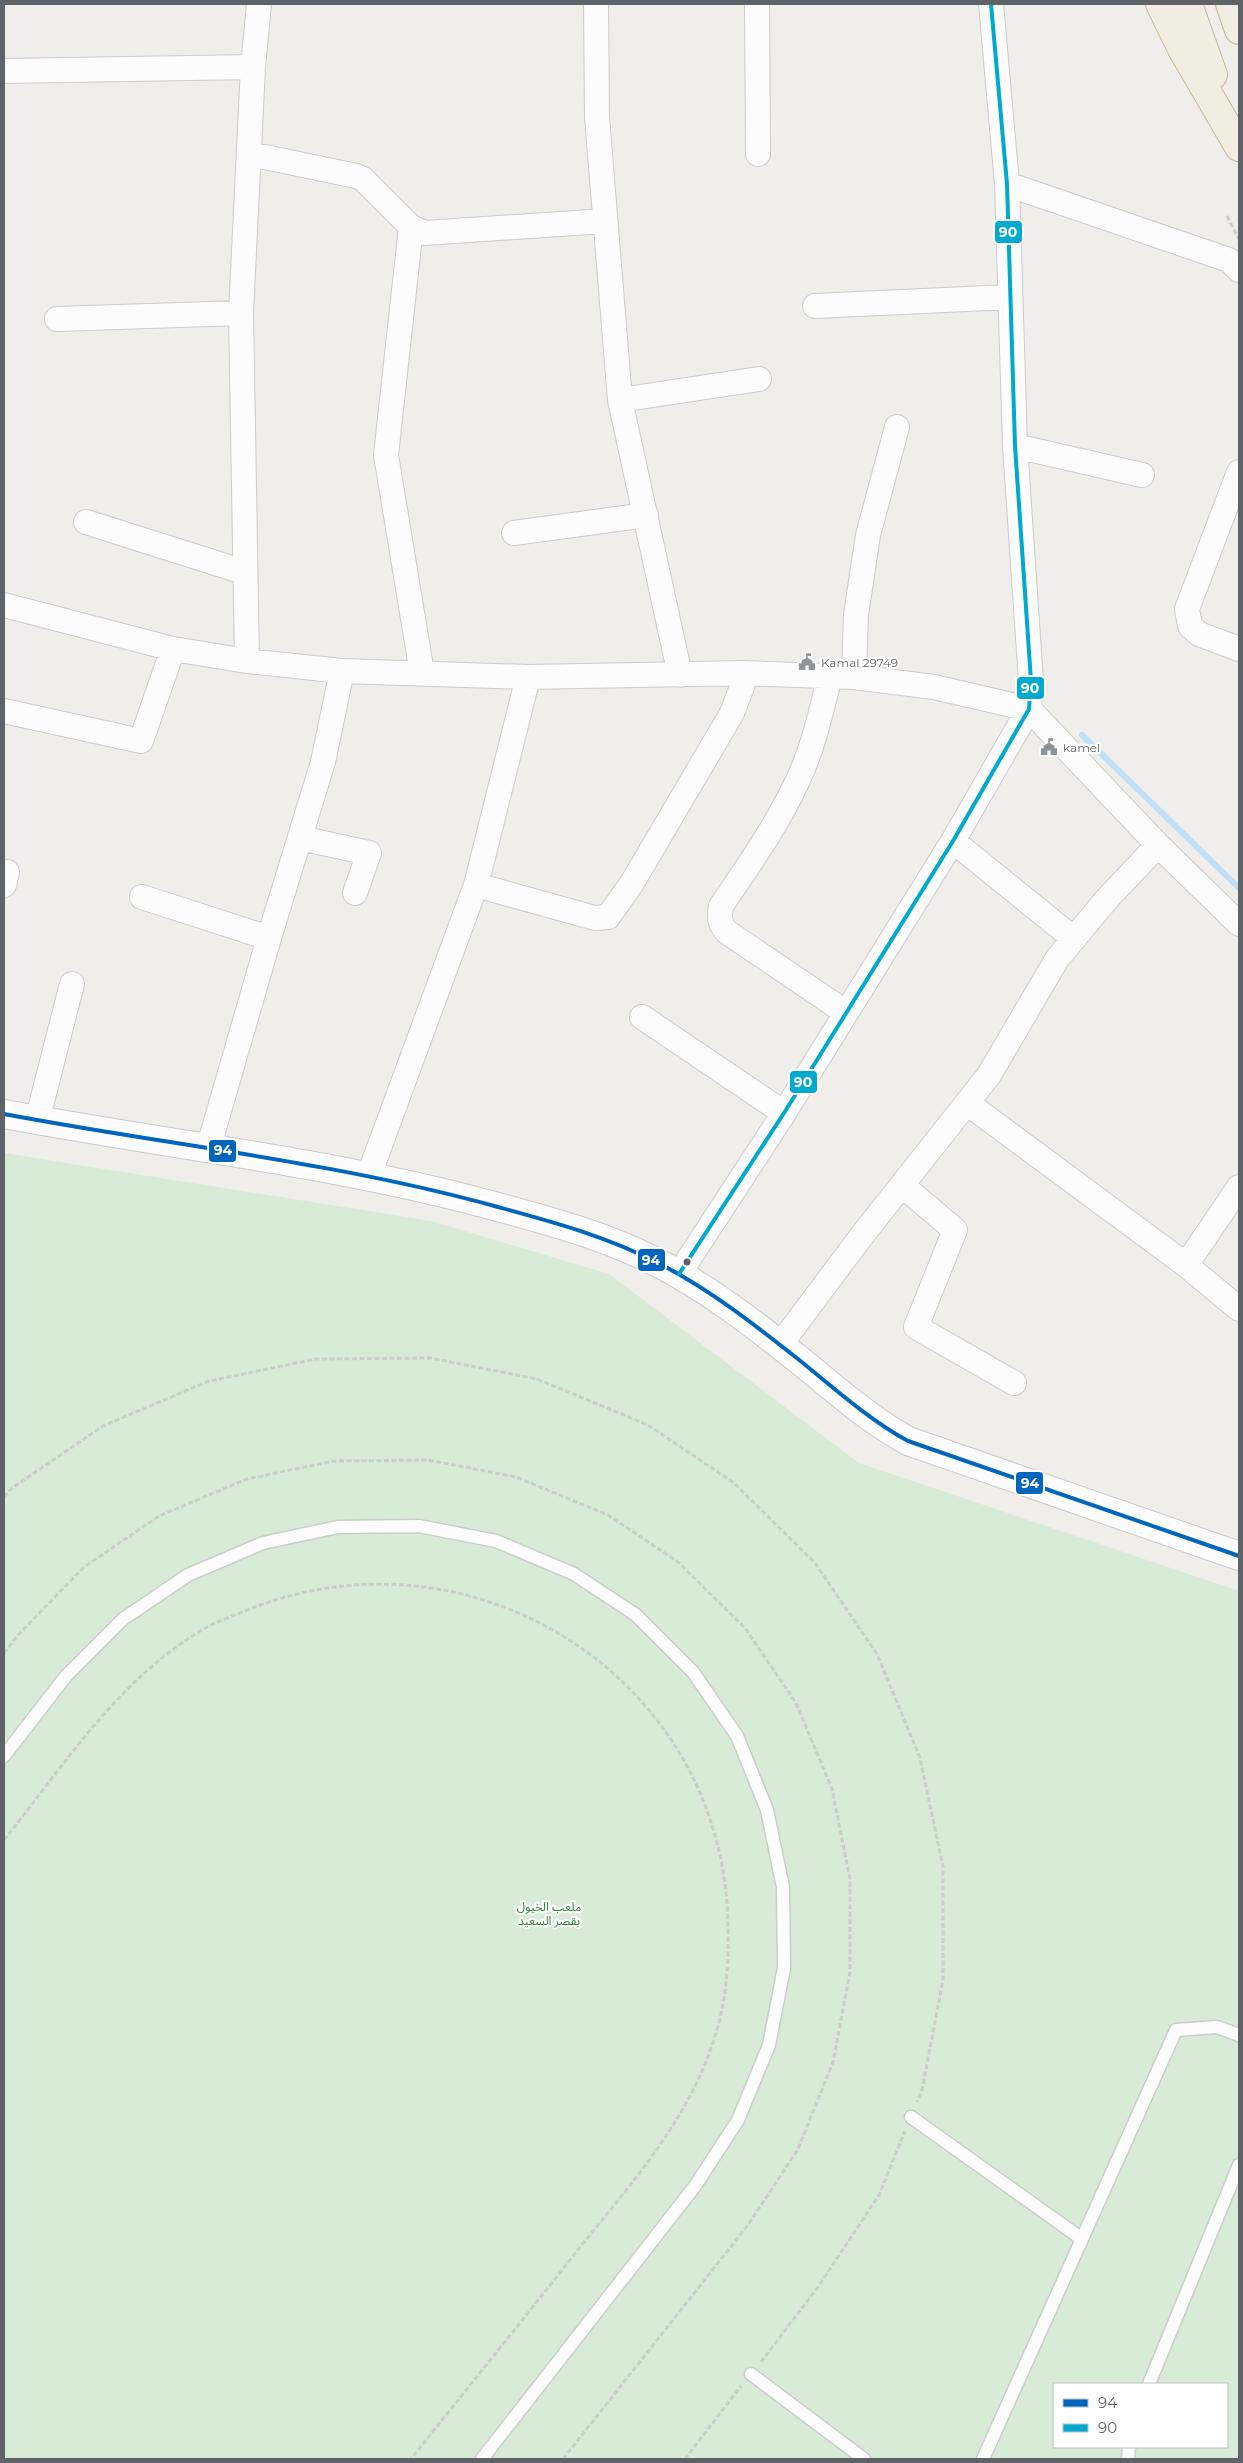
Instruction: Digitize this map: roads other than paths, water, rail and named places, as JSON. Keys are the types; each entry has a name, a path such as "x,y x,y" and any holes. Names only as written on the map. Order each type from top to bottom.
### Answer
{"highway":[{"path":"1160,4 1182,49 1239,147"},
{"path":"1188,4 1203,52 1239,139"},
{"path":"1230,4 1239,30"}],"street":[{"path":"247,661 241,313 253,66 258,4"},
{"path":"596,4 597,117 620,400 680,675"},
{"path":"756,4 758,154"},
{"path":"679,1274 784,1113 953,841 1029,710 1031,681 1015,446 1007,184 991,4"},
{"path":"4,71 253,66"},
{"path":"250,154 356,176 362,179 411,227 425,233 605,221"},
{"path":"1007,184 1229,260 1239,270"},
{"path":"411,227 386,455 422,673"},
{"path":"815,306 1010,297"},
{"path":"57,318 241,313"},
{"path":"620,400 758,379"},
{"path":"854,677 856,615 868,535 897,427"},
{"path":"1015,446 1142,475"},
{"path":"1239,472 1187,609 1190,626 1199,634 1239,649"},
{"path":"514,533 646,515"},
{"path":"86,522 244,572"},
{"path":"4,605 173,649 247,661 342,671 528,677 744,673 854,677 934,687 1029,710 1158,845 1239,924"},
{"path":"4,711 141,741 173,649"},
{"path":"208,1149 268,938 323,762 342,671"},
{"path":"476,885 595,918 608,917 632,883 732,713 740,693 744,673"},
{"path":"830,676 808,754 797,782 779,818 721,906 719,917 720,924 727,932 845,1012"},
{"path":"369,1175 476,885 528,677"},
{"path":"300,838 369,853 355,893"},
{"path":"953,841 1074,939"},
{"path":"780,1345 860,1238 903,1186 998,1061 1044,980 1074,939 1106,900 1158,845"},
{"path":"142,897 268,938"},
{"path":"37,1121 72,984"},
{"path":"642,1017 784,1113"},
{"path":"967,1103 1186,1265 1239,1309"},
{"path":"4,1114 369,1175 468,1198 601,1238 628,1248 679,1274 780,1345 887,1430 908,1441 1239,1556"},
{"path":"903,1186 955,1230 916,1327 1014,1382"},
{"path":"1186,1265 1239,1187"}],"lane":[{"path":"4,1756 66,1676 123,1619 188,1575 204,1568 263,1543 338,1527 419,1526 496,1541 574,1574 636,1615 698,1680 737,1736 767,1810 783,1888 784,1968 769,2045 738,2120 695,2186 482,2459"},
{"path":"983,2459 1176,2030 1217,2027 1239,2035"},
{"path":"911,2117 1082,2239"},
{"path":"1149,2383 1239,2165"},
{"path":"751,2374 864,2459"}],"waterway":[{"path":"1082,735 1239,888"}],"place":[{"name":"Kamal 29749","path":"807,662"},
{"name":"kamel","path":"1049,747"}],"park label":[{"name":"ملعب الخيول بقصر السعيد","path":"549,1913"}]}
